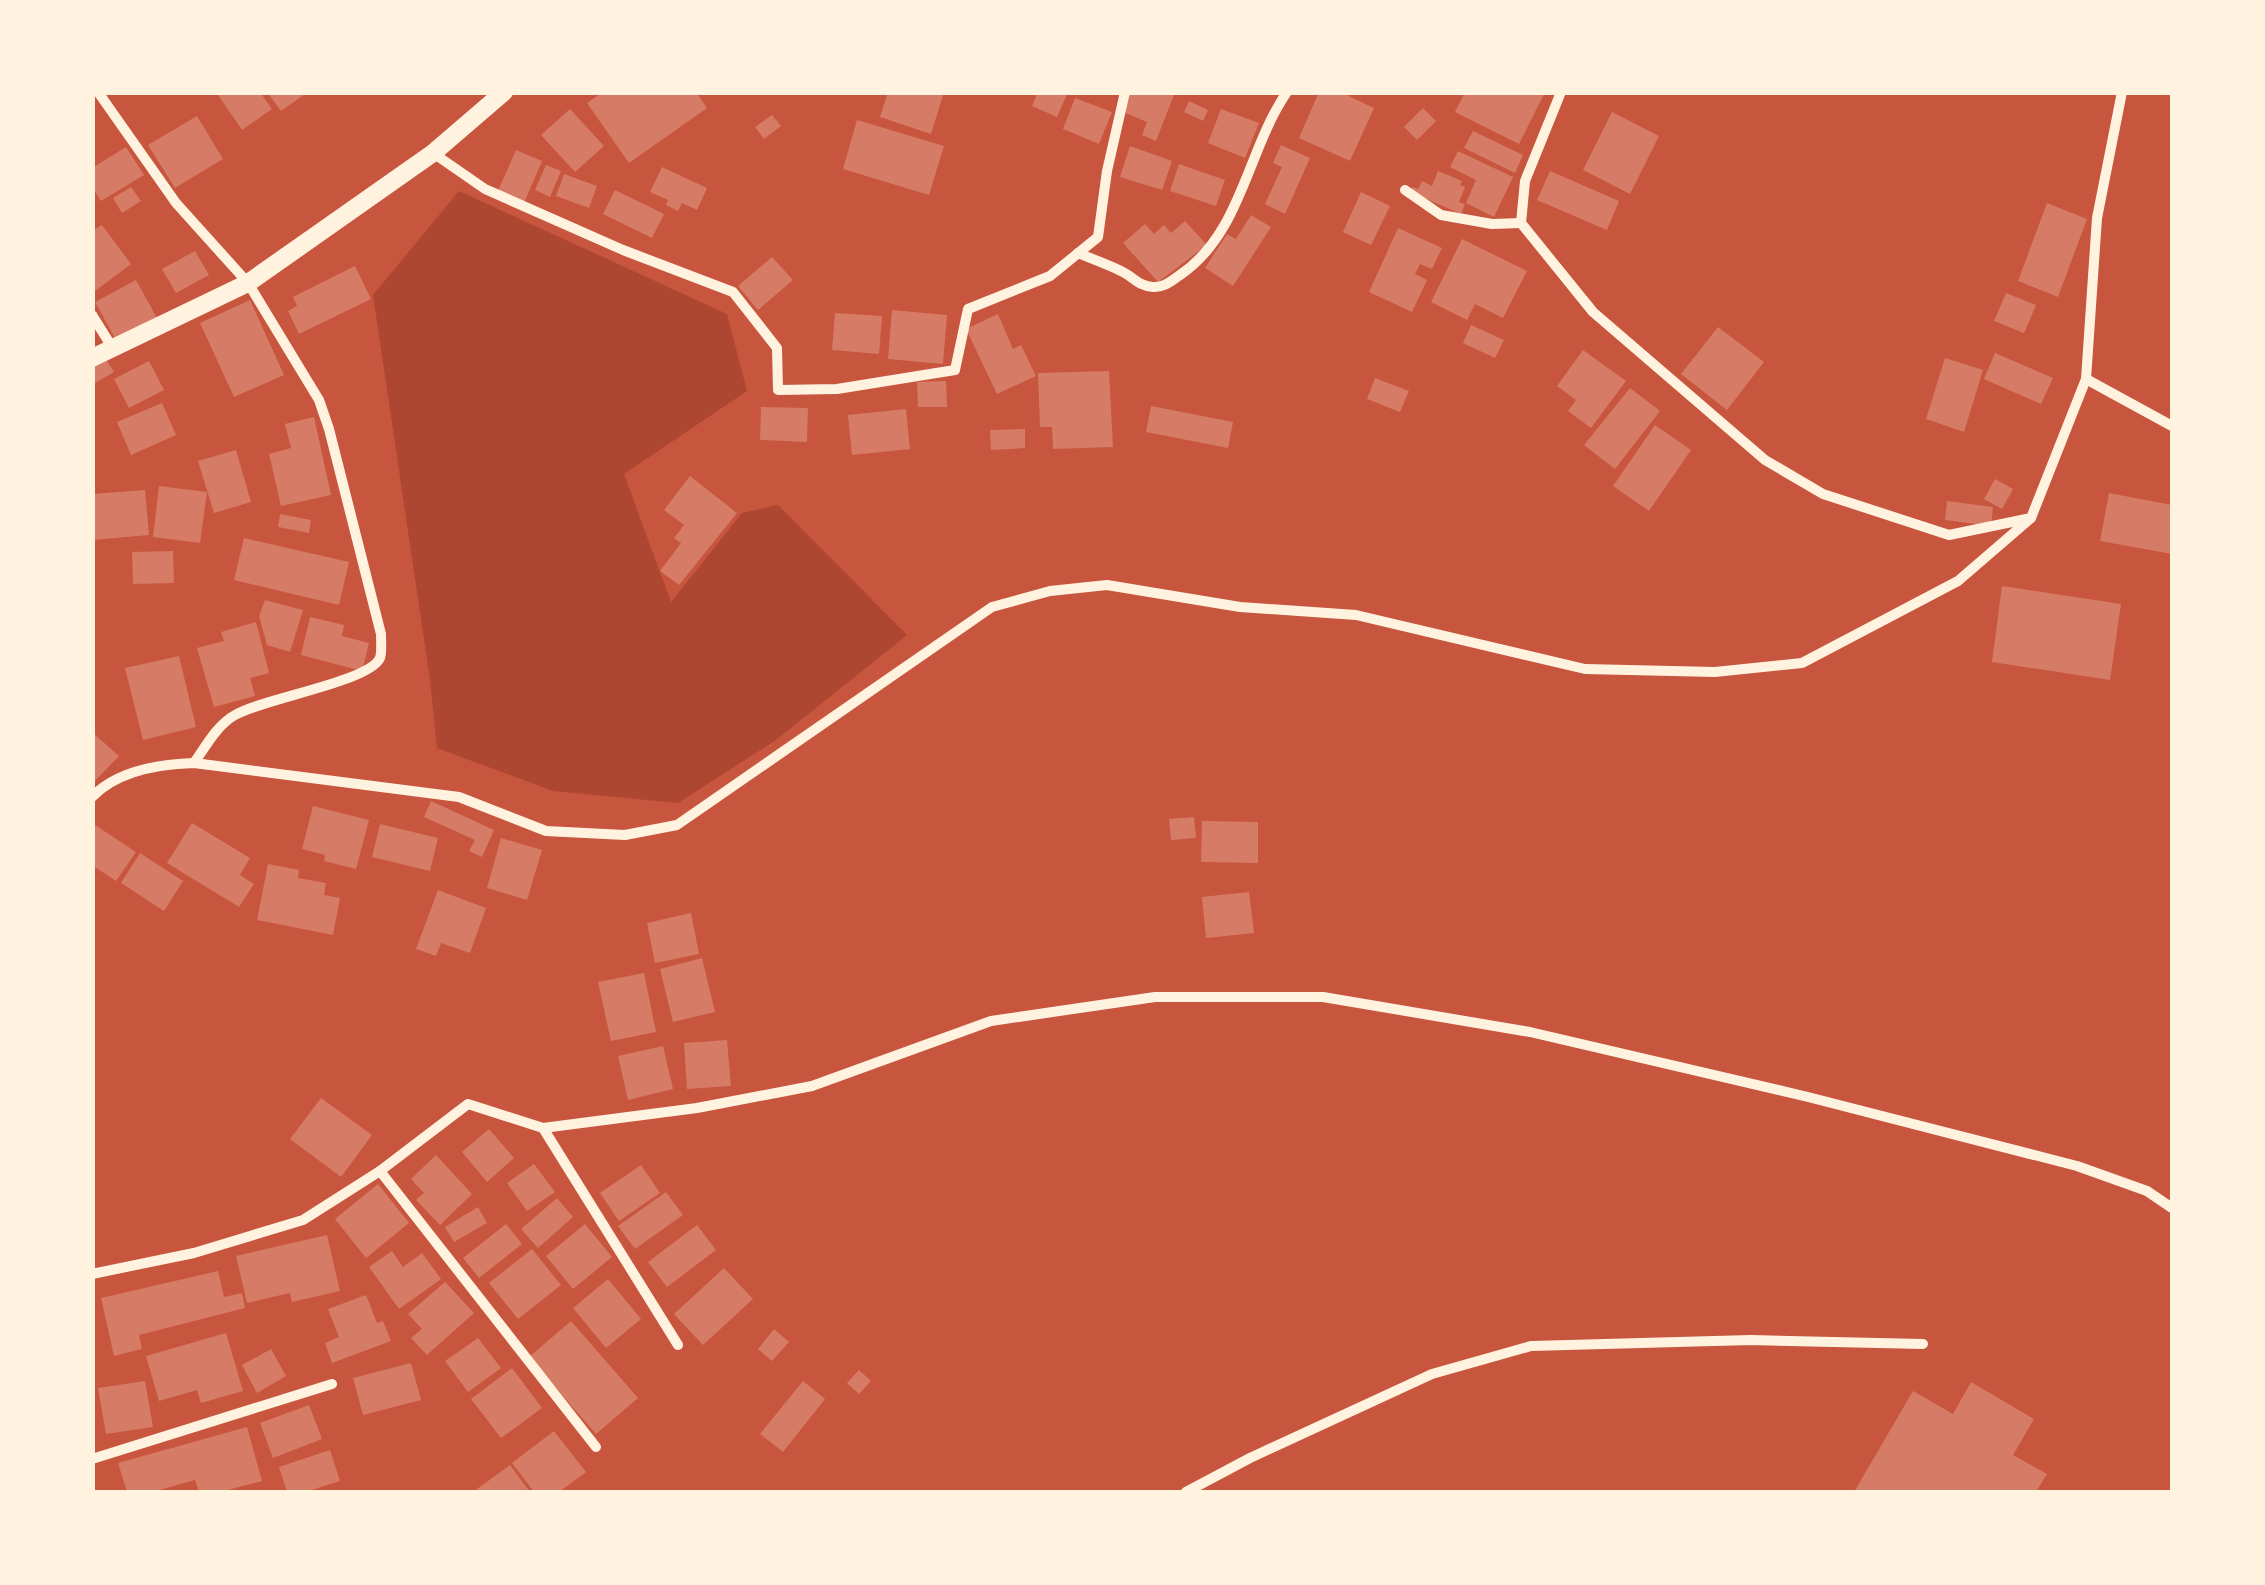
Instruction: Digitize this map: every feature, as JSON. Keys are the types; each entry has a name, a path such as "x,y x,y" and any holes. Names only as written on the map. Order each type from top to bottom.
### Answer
{"street":[{"path":"98,92 176,203 248,283 319,400 381,634 381,657 368,672 261,703 231,717 194,763"},
{"path":"433,153 485,189 623,250 734,292 778,348 778,390 837,389 955,370 968,309 1050,276 1098,237 1107,171 1125,92"},
{"path":"1078,254 1124,272 1140,286 1160,288 1198,262 1220,234 1252,173 1264,134 1287,92"},
{"path":"1561,92 1525,181 1521,223 1593,312 1765,460 1822,494 1949,535 2030,518"},
{"path":"92,797 133,773 161,764 194,763 459,797 546,831 624,834 677,825 992,607 1050,590 1107,585 1240,607 1356,615 1586,670 1715,672 1802,663 1958,581 2030,518 2086,379 2098,218 2122,92"},
{"path":"92,358 248,283 433,153 499,94"},
{"path":"1405,190 1441,214 1492,224 1521,223"},
{"path":"92,315 112,347"},
{"path":"2086,379 2172,426"},
{"path":"92,1274 194,1253 303,1220 380,1171 468,1104 544,1128 697,1108 812,1086 991,1021 1155,997 1323,997 1530,1032 1808,1097 2077,1166 2147,1191 2172,1208"},
{"path":"544,1128 678,1345"},
{"path":"380,1171 596,1447"},
{"path":"1186,1492 1432,1374 1531,1346 1751,1340 1923,1344"},
{"path":"92,1459 332,1384"}],"shaded area":[{"path":"459,191 727,314 747,391 624,474 671,602 742,513 778,505 907,635 776,740 678,803 553,791 437,748 373,295"}],"building":[{"path":"216,92 260,92 272,109 242,130"},
{"path":"267,92 308,92 281,111"},
{"path":"603,92 696,92 707,108 629,163 587,103"},
{"path":"888,92 944,92 931,134 880,117"},
{"path":"1038,92 1068,92 1057,117 1032,106"},
{"path":"1130,92 1175,92 1156,141 1142,135 1147,122 1123,112"},
{"path":"1319,92 1340,92 1374,108 1350,161 1299,138"},
{"path":"1465,92 1545,92 1519,144 1455,112"},
{"path":"1075,98 1112,112 1099,144 1063,129"},
{"path":"1189,101 1208,110 1203,121 1184,112"},
{"path":"1423,108 1436,121 1417,140 1404,127"},
{"path":"570,109 604,146 575,172 541,135"},
{"path":"1221,109 1259,123 1245,158 1208,143"},
{"path":"1612,112 1659,136 1630,194 1583,170"},
{"path":"772,115 781,126 764,139 755,127"},
{"path":"197,116 223,159 175,188 148,145"},
{"path":"857,120 944,146 929,195 843,169"},
{"path":"1473,131 1523,155 1515,173 1464,148"},
{"path":"1281,145 1310,158 1285,214 1265,204 1282,167 1273,163"},
{"path":"1130,146 1172,161 1162,190 1120,177"},
{"path":"126,147 144,175 101,201 92,187 92,168"},
{"path":"516,150 542,161 524,203 498,191"},
{"path":"1458,151 1513,177 1494,217 1466,203 1476,180 1450,167"},
{"path":"1179,164 1225,180 1216,206 1170,191"},
{"path":"546,165 561,171 550,197 535,190"},
{"path":"662,167 707,188 697,210 682,203 678,211 666,205 668,200 650,192"},
{"path":"1438,171 1462,181 1460,185 1465,187 1459,202 1465,204 1461,214 1410,192 1413,187 1418,189 1422,181 1432,186"},
{"path":"1550,171 1619,201 1607,230 1537,200"},
{"path":"564,174 597,186 589,208 556,196"},
{"path":"131,187 141,201 122,213 113,198"},
{"path":"615,190 664,214 652,238 603,214"},
{"path":"1361,192 1390,206 1371,245 1343,232"},
{"path":"2047,203 2087,219 2058,297 2018,281"},
{"path":"1251,215 1271,227 1233,286 1205,268 1227,234 1236,239"},
{"path":"1185,221 1207,245 1158,282 1123,243 1145,224 1154,234 1164,225 1171,233"},
{"path":"102,225 131,264 95,291 92,231"},
{"path":"1398,228 1442,248 1432,269 1420,264 1415,274 1427,280 1412,312 1369,292"},
{"path":"1462,239 1527,271 1503,318 1475,304 1467,320 1431,302"},
{"path":"195,251 209,275 176,293 162,269"},
{"path":"772,257 793,280 758,310 738,286"},
{"path":"355,266 371,299 299,334 288,311 297,306 293,297"},
{"path":"136,280 157,318 116,340 95,302"},
{"path":"2006,293 2036,305 2024,333 1994,321"},
{"path":"250,300 284,375 234,397 200,323"},
{"path":"892,310 947,315 943,364 888,359"},
{"path":"835,313 882,316 879,354 832,350"},
{"path":"998,314 1013,349 1021,345 1036,376 997,394 966,329"},
{"path":"1471,325 1504,340 1495,358 1463,343"},
{"path":"1718,327 1764,362 1727,410 1681,374"},
{"path":"1583,350 1626,381 1591,428 1568,411 1576,400 1557,386"},
{"path":"1995,353 2053,378 2041,404 1984,379"},
{"path":"104,356 114,372 92,385 92,363"},
{"path":"1945,358 1983,370 1964,432 1926,419"},
{"path":"149,361 164,390 129,408 114,379"},
{"path":"1109,371 1113,447 1053,449 1052,427 1040,427 1038,373"},
{"path":"1375,378 1409,391 1400,412 1367,399"},
{"path":"946,381 947,407 918,407 917,382"},
{"path":"1630,388 1660,411 1615,469 1584,445"},
{"path":"162,403 176,435 131,455 117,422"},
{"path":"1151,406 1233,422 1228,448 1146,432"},
{"path":"761,407 808,408 807,442 760,440"},
{"path":"906,409 910,449 852,455 848,415"},
{"path":"314,417 331,495 281,506 269,454 291,448 285,424"},
{"path":"1655,425 1691,450 1649,511 1613,486"},
{"path":"1025,429 1025,448 991,450 990,430"},
{"path":"236,450 251,502 214,513 198,461"},
{"path":"690,476 737,513 679,585 660,571 681,543 674,538 684,525 664,510"},
{"path":"1995,479 2013,489 2002,509 1984,499"},
{"path":"159,486 207,492 200,543 153,537"},
{"path":"145,490 149,535 92,540 92,494"},
{"path":"2109,493 2172,505 2172,554 2100,541"},
{"path":"1947,501 1993,507 1991,526 1945,520"},
{"path":"280,514 311,520 309,533 278,527"},
{"path":"244,538 349,562 339,605 234,580"},
{"path":"173,551 174,583 133,584 132,552"},
{"path":"2002,586 2121,604 2110,680 1992,662"},
{"path":"265,600 303,610 290,652 267,645 259,616"},
{"path":"310,617 344,625 342,636 369,643 362,671 301,655"},
{"path":"256,622 269,673 250,678 255,696 214,707 197,648 224,641 221,632"},
{"path":"179,656 196,727 143,740 125,668"},
{"path":"92,732 119,756 92,784"},
{"path":"431,801 494,830 482,857 469,851 475,840 424,817"},
{"path":"313,806 369,820 356,869 324,861 325,855 302,849"},
{"path":"1194,817 1196,838 1171,840 1169,819"},
{"path":"1202,821 1258,822 1258,863 1201,862"},
{"path":"92,823 136,852 116,881 92,865"},
{"path":"192,823 250,858 240,875 254,884 239,907 167,863"},
{"path":"380,824 438,838 430,871 372,857"},
{"path":"501,838 542,850 527,900 487,888"},
{"path":"140,853 183,881 164,911 121,883"},
{"path":"268,864 299,870 298,878 326,883 324,895 340,898 333,935 257,920"},
{"path":"438,890 486,908 470,953 441,943 436,956 416,949"},
{"path":"1249,892 1254,933 1206,938 1202,897"},
{"path":"691,913 699,954 655,963 647,923"},
{"path":"702,958 715,1012 673,1022 660,969"},
{"path":"644,973 656,1032 611,1041 598,982"},
{"path":"727,1040 731,1086 687,1089 684,1043"},
{"path":"663,1046 673,1089 628,1100 618,1056"},
{"path":"321,1098 372,1135 341,1177 290,1139"},
{"path":"489,1129 514,1158 487,1182 462,1152"},
{"path":"436,1155 472,1194 440,1225 416,1200 424,1193 411,1179"},
{"path":"534,1164 555,1192 527,1211 507,1183"},
{"path":"641,1165 660,1193 619,1221 600,1193"},
{"path":"378,1184 409,1223 366,1258 335,1219"},
{"path":"666,1192 683,1215 635,1249 618,1226"},
{"path":"557,1198 573,1217 538,1248 521,1229"},
{"path":"478,1207 487,1223 454,1242 445,1227"},
{"path":"506,1224 522,1244 479,1278 463,1258"},
{"path":"585,1224 612,1257 573,1289 546,1256"},
{"path":"697,1225 716,1250 667,1287 648,1262"},
{"path":"327,1235 340,1291 292,1302 290,1293 247,1303 236,1256"},
{"path":"532,1249 561,1285 518,1319 489,1283"},
{"path":"392,1251 403,1267 422,1253 441,1279 399,1309 369,1267"},
{"path":"724,1268 753,1299 703,1345 674,1314"},
{"path":"218,1271 224,1297 242,1293 245,1308 139,1335 142,1349 114,1356 101,1298"},
{"path":"608,1279 641,1319 606,1348 573,1308"},
{"path":"445,1282 474,1313 427,1355 411,1338 422,1329 408,1314"},
{"path":"366,1295 377,1323 383,1321 391,1341 332,1363 325,1343 339,1337 328,1309"},
{"path":"571,1321 638,1398 596,1434 529,1357"},
{"path":"774,1329 789,1342 772,1361 758,1349"},
{"path":"226,1333 243,1391 201,1403 197,1390 159,1401 146,1356"},
{"path":"478,1338 501,1368 468,1392 445,1361"},
{"path":"271,1349 286,1376 257,1393 242,1365"},
{"path":"411,1363 421,1400 363,1415 353,1378"},
{"path":"512,1368 542,1408 501,1438 471,1399"},
{"path":"859,1370 871,1381 859,1394 847,1383"},
{"path":"145,1381 153,1427 106,1434 98,1388"},
{"path":"803,1381 825,1399 783,1452 760,1434"},
{"path":"1971,1382 2034,1419 2013,1455 2047,1474 2036,1492 1854,1492 1913,1391 1953,1414"},
{"path":"309,1405 322,1439 273,1458 260,1423"},
{"path":"247,1427 262,1481 220,1492 199,1492 195,1480 152,1492 127,1492 118,1463"},
{"path":"554,1431 586,1472 559,1492 534,1492 512,1463"},
{"path":"330,1450 340,1481 305,1492 287,1492 279,1467"},
{"path":"510,1465 530,1492 473,1492"}]}
